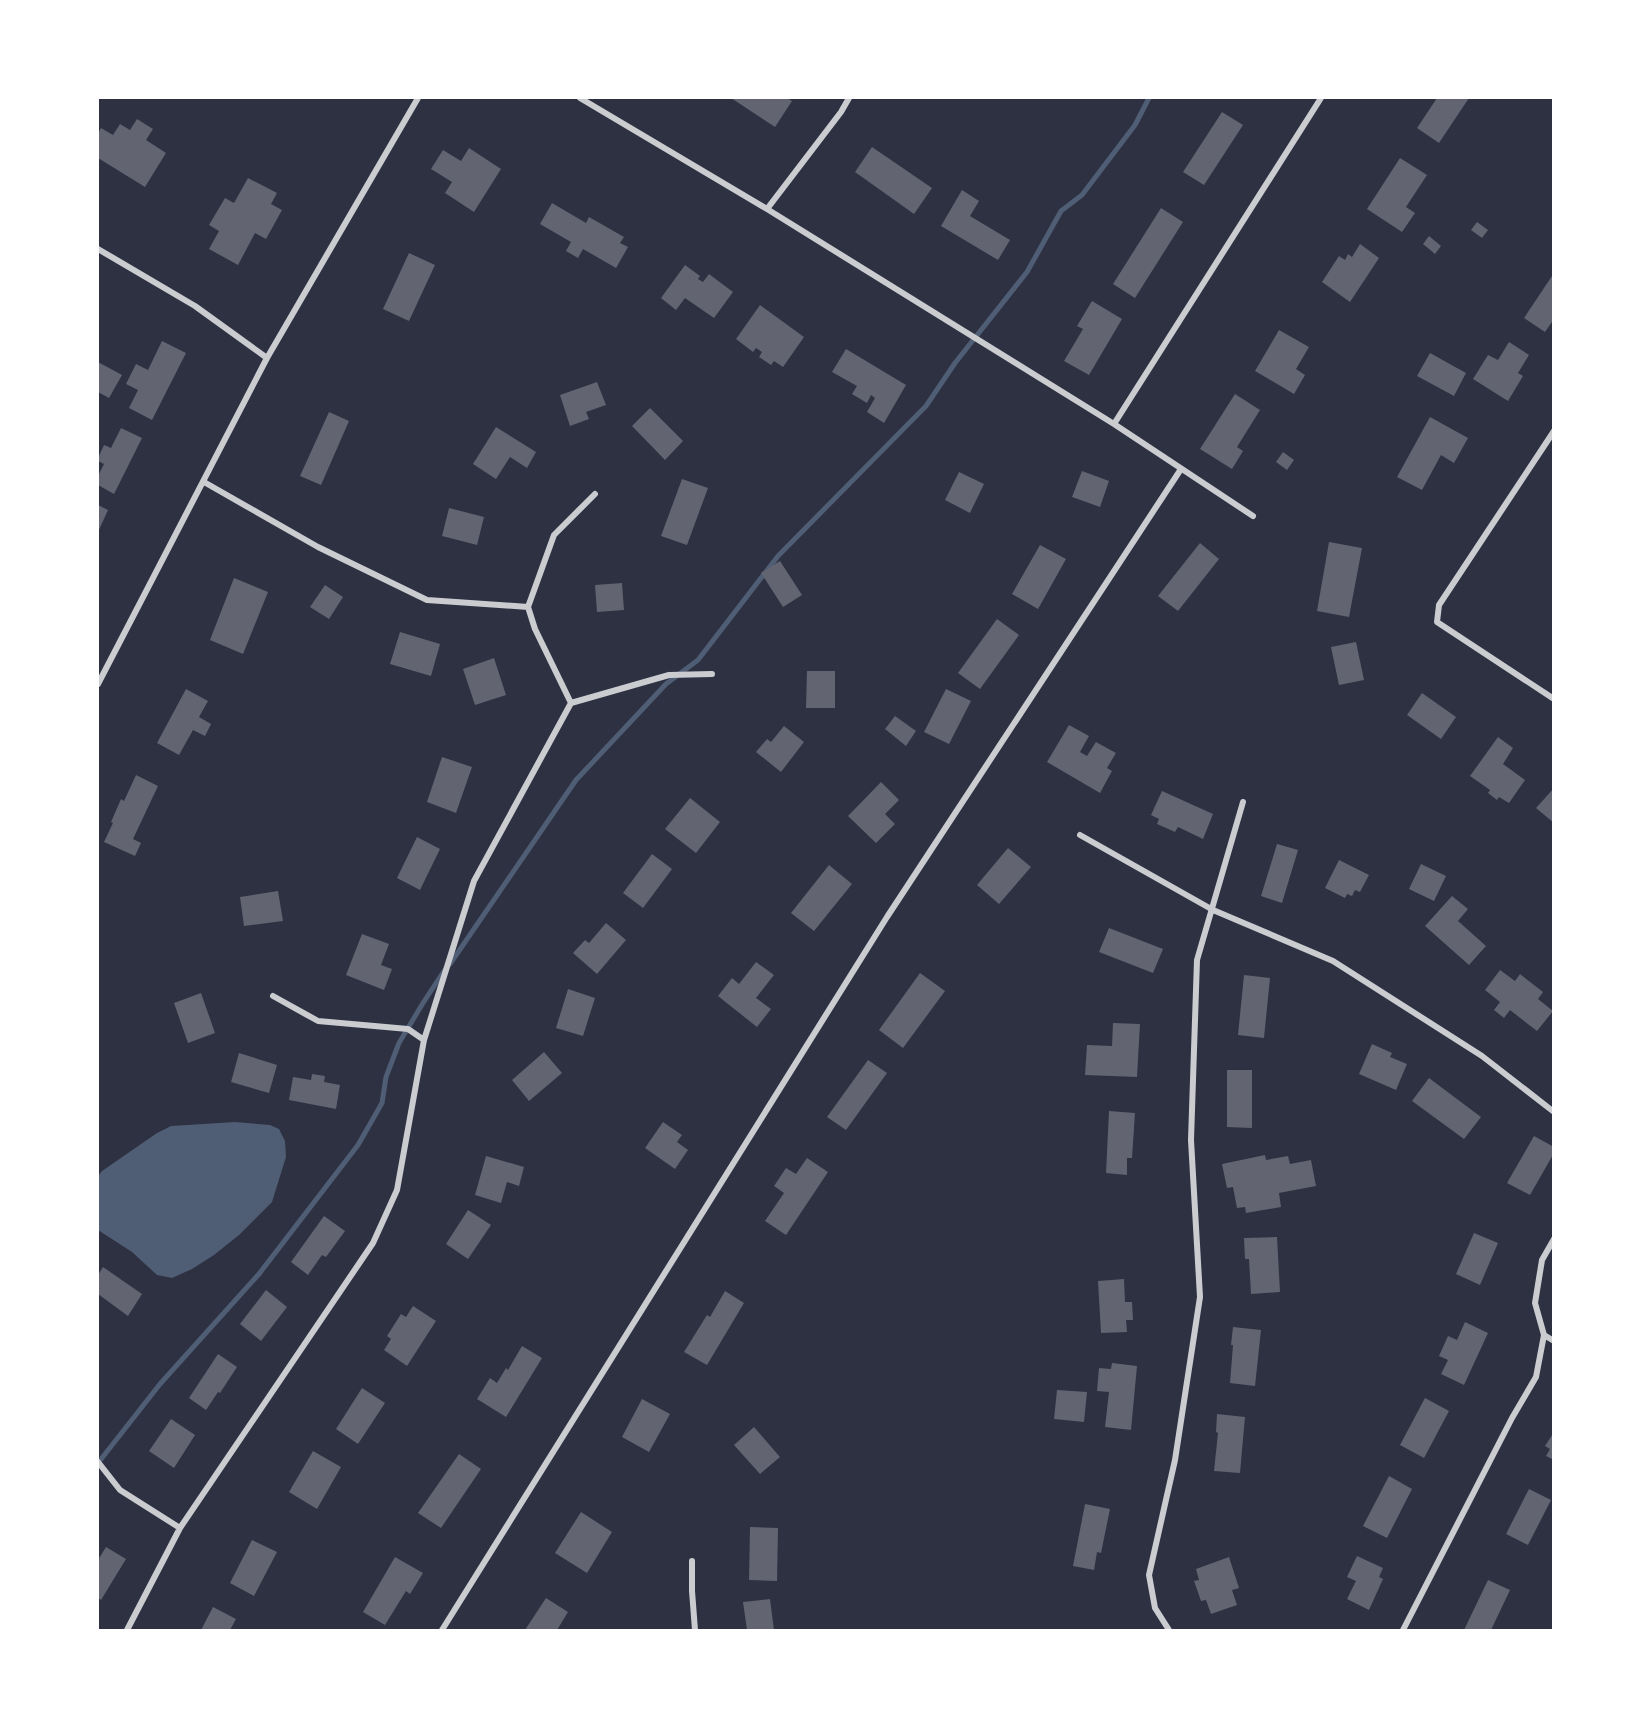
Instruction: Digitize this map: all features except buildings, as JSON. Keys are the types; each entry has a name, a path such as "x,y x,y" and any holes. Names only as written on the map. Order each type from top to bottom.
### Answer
{"street":[{"path":"98,684 267,358 418,98"},
{"path":"580,98 767,209 1114,424 1254,516"},
{"path":"767,209 841,112 849,98"},
{"path":"1114,424 1321,98"},
{"path":"98,249 195,306 267,358"},
{"path":"1554,431 1439,605 1437,622 1554,699"},
{"path":"442,1630 887,917 1181,469"},
{"path":"204,482 318,547 427,600 528,607"},
{"path":"571,703 535,629 528,607 554,535 595,494"},
{"path":"127,1630 180,1528 373,1243 397,1190 424,1040 474,881 571,703 669,675 712,674"},
{"path":"1169,1630 1155,1608 1149,1575 1175,1460 1200,1297 1191,1140 1197,960 1243,802"},
{"path":"1080,835 1213,910 1333,961 1482,1056 1554,1112"},
{"path":"273,996 318,1021 408,1029 424,1040"},
{"path":"1403,1630 1512,1418 1536,1377 1544,1335 1535,1303 1542,1260 1554,1239"},
{"path":"1544,1335 1554,1341"},
{"path":"98,1462 120,1490 180,1528"},
{"path":"692,1562 695,1630"}],"water":[{"path":"235,1122 270,1125 279,1129 285,1141 286,1157 272,1202 239,1235 214,1255 172,1278 157,1275 132,1252 98,1230 98,1176 102,1171 171,1126"}],"waterway":[{"path":"450,964 576,780 666,684 698,660 778,556 926,406 955,363 1027,272 1061,211 1082,195 1135,125 1149,98"},
{"path":"98,1463 160,1384 259,1274 358,1145 382,1103 386,1077 399,1043 444,971"}]}
